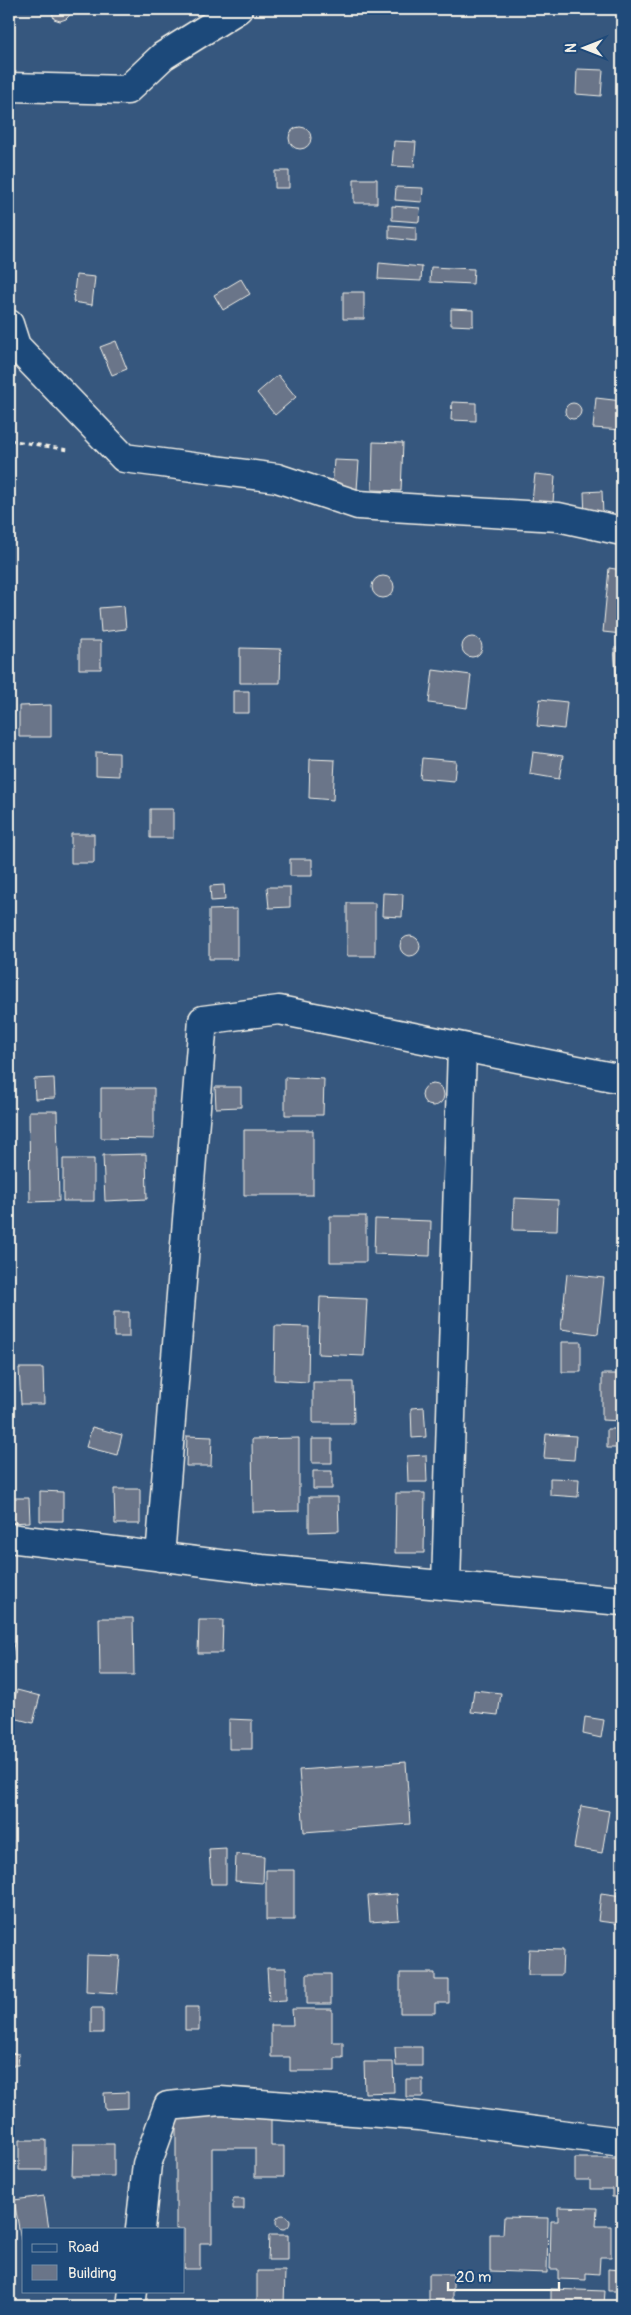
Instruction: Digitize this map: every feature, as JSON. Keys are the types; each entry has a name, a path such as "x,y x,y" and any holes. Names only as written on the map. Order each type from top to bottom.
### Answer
{"street":[{"path":"9,86 127,90 163,56 238,9"},
{"path":"9,324 16,346 124,458 277,478 358,505 558,517 622,531"},
{"path":"160,1557 203,1020 278,1010 622,1079"},
{"path":"446,1585 462,1047"},
{"path":"9,1538 262,1569 622,1600"},
{"path":"140,2228 147,2164 168,2106 220,2101 400,2115 622,2142"},
{"path":"131,2306 133,2292"}],"building":[{"path":"51,9 70,9 70,15 60,21 54,19"},
{"path":"577,69 603,70 601,96 576,94"},
{"path":"300,127 308,130 311,138 308,146 300,149 292,146 289,138 292,130"},
{"path":"394,141 416,142 414,167 392,166"},
{"path":"275,171 289,171 289,188 275,188"},
{"path":"354,179 377,179 377,203 354,203"},
{"path":"396,187 423,188 422,202 395,200"},
{"path":"392,206 420,208 419,222 392,220"},
{"path":"389,225 416,227 416,241 389,238"},
{"path":"379,263 422,267 421,281 378,279"},
{"path":"431,267 474,269 473,284 430,282"},
{"path":"76,275 95,277 92,305 73,302"},
{"path":"241,279 250,294 223,310 214,295"},
{"path":"343,292 364,292 364,319 343,319"},
{"path":"451,309 473,310 473,326 451,325"},
{"path":"116,341 127,369 112,375 100,347"},
{"path":"278,375 296,397 275,415 257,393"},
{"path":"596,398 622,401 622,430 593,428"},
{"path":"452,402 476,403 476,421 451,420"},
{"path":"570,403 576,403 581,408 579,417 570,419 565,414 565,408"},
{"path":"373,442 403,443 401,491 372,490"},
{"path":"334,460 359,461 357,490 332,488"},
{"path":"535,474 555,476 553,503 532,501"},
{"path":"602,491 603,516 585,517 584,492"},
{"path":"609,568 622,570 622,634 603,632"},
{"path":"383,576 391,579 394,587 391,595 383,598 375,595 372,587 375,579"},
{"path":"124,606 126,629 101,632 99,608"},
{"path":"468,637 476,637 482,643 482,651 476,657 468,657 462,651 462,643"},
{"path":"79,641 101,641 101,669 79,669"},
{"path":"240,648 281,649 280,683 240,683"},
{"path":"614,648 622,648 622,689 617,689"},
{"path":"433,670 471,675 467,708 429,703"},
{"path":"233,691 249,691 249,713 233,713"},
{"path":"540,699 567,702 564,729 537,726"},
{"path":"51,705 51,737 19,737 19,706"},
{"path":"96,752 119,753 119,776 96,775"},
{"path":"533,752 563,756 559,779 530,774"},
{"path":"422,758 456,761 454,781 420,778"},
{"path":"310,759 335,760 333,800 309,798"},
{"path":"150,809 173,809 173,838 150,838"},
{"path":"71,834 94,834 94,863 71,863"},
{"path":"290,859 312,859 312,876 290,876"},
{"path":"224,885 225,900 211,901 210,886"},
{"path":"267,887 290,887 290,907 269,908"},
{"path":"383,893 403,894 402,917 382,916"},
{"path":"347,903 375,903 375,956 347,956"},
{"path":"237,909 237,959 209,959 209,910"},
{"path":"410,936 417,939 420,946 417,953 410,956 403,953 400,946 403,939"},
{"path":"285,1077 324,1079 323,1115 285,1115"},
{"path":"54,1078 55,1098 35,1099 34,1079"},
{"path":"433,1084 441,1087 444,1095 441,1103 433,1106 425,1103 422,1095 425,1087"},
{"path":"215,1087 241,1087 241,1107 216,1108"},
{"path":"101,1088 154,1088 154,1139 101,1138"},
{"path":"29,1111 57,1111 59,1201 30,1202"},
{"path":"244,1130 313,1130 313,1195 244,1195"},
{"path":"146,1154 147,1199 105,1201 103,1155"},
{"path":"63,1159 94,1159 94,1201 63,1201"},
{"path":"514,1198 558,1200 557,1231 513,1230"},
{"path":"330,1216 366,1216 366,1262 330,1262"},
{"path":"375,1219 431,1221 430,1256 374,1254"},
{"path":"567,1274 604,1278 598,1334 561,1329"},
{"path":"320,1297 367,1299 364,1356 318,1354"},
{"path":"114,1312 129,1312 129,1337 114,1337"},
{"path":"275,1326 309,1327 308,1382 274,1380"},
{"path":"562,1342 581,1342 581,1372 562,1372"},
{"path":"19,1368 43,1368 44,1404 21,1404"},
{"path":"602,1374 622,1374 622,1421 602,1420"},
{"path":"313,1382 353,1382 354,1423 313,1423"},
{"path":"424,1407 426,1437 412,1438 411,1408"},
{"path":"92,1427 122,1435 117,1455 86,1447"},
{"path":"607,1429 622,1429 622,1448 607,1448"},
{"path":"546,1434 576,1436 574,1460 544,1458"},
{"path":"187,1436 212,1437 211,1466 186,1466"},
{"path":"299,1438 299,1511 253,1512 252,1439"},
{"path":"312,1439 332,1439 332,1463 312,1463"},
{"path":"426,1455 427,1482 408,1482 407,1456"},
{"path":"313,1471 332,1471 332,1489 313,1489"},
{"path":"550,1478 579,1479 578,1497 550,1495"},
{"path":"114,1489 140,1489 140,1524 115,1524"},
{"path":"40,1491 63,1492 63,1521 40,1521"},
{"path":"396,1493 425,1493 424,1553 395,1553"},
{"path":"309,1497 338,1497 339,1531 309,1532"},
{"path":"9,1498 29,1498 30,1522 9,1523"},
{"path":"99,1618 133,1618 134,1675 100,1675"},
{"path":"199,1620 223,1620 222,1653 198,1653"},
{"path":"9,1642 14,1643 10,1666 9,1665"},
{"path":"17,1690 40,1696 33,1723 10,1717"},
{"path":"474,1690 501,1693 498,1715 471,1712"},
{"path":"585,1717 604,1720 601,1738 583,1734"},
{"path":"229,1719 252,1720 252,1749 229,1749"},
{"path":"406,1762 410,1824 304,1832 299,1770"},
{"path":"581,1806 609,1811 602,1853 574,1848"},
{"path":"9,1840 12,1840 11,1896 9,1896"},
{"path":"226,1848 226,1884 211,1884 209,1849"},
{"path":"236,1854 264,1856 263,1883 235,1881"},
{"path":"266,1870 294,1870 294,1920 266,1920"},
{"path":"601,1893 622,1896 622,1924 598,1921"},
{"path":"397,1894 399,1920 370,1922 368,1896"},
{"path":"529,1949 563,1950 562,1975 528,1975"},
{"path":"87,1955 120,1956 117,1993 86,1991"},
{"path":"267,1968 286,1968 286,2000 269,2001"},
{"path":"400,1973 435,1973 435,1980 449,1980 449,2003 435,2003 435,2013 400,2013"},
{"path":"307,1974 331,1974 331,2004 307,2004"},
{"path":"185,2007 199,2007 199,2030 185,2030"},
{"path":"91,2008 103,2008 103,2033 91,2033"},
{"path":"292,2009 332,2009 332,2042 343,2042 343,2058 335,2058 335,2071 290,2071 290,2057 271,2057 271,2025 293,2025"},
{"path":"395,2047 422,2047 422,2066 396,2066"},
{"path":"9,2053 19,2054 18,2065 9,2065"},
{"path":"364,2062 393,2062 394,2092 365,2093"},
{"path":"406,2079 423,2079 423,2097 406,2097"},
{"path":"128,2092 128,2108 105,2109 104,2093"},
{"path":"176,2113 271,2113 271,2146 284,2146 284,2177 255,2177 255,2148 212,2148 212,2243 200,2243 200,2269 185,2269 185,2228 176,2228"},
{"path":"19,2140 46,2140 46,2170 19,2170"},
{"path":"73,2144 114,2144 114,2176 72,2176"},
{"path":"575,2158 622,2158 622,2197 612,2197 612,2189 590,2189 590,2180 575,2180"},
{"path":"44,2196 49,2228 22,2228 21,2240 14,2200"},
{"path":"233,2199 244,2199 244,2209 233,2209"},
{"path":"558,2207 597,2208 596,2226 611,2226 611,2257 600,2257 599,2274 586,2273 586,2280 558,2279 558,2269 550,2269 551,2221 558,2221"},
{"path":"283,2215 288,2217 290,2222 288,2227 283,2229 278,2227 276,2222 278,2217"},
{"path":"504,2217 548,2218 547,2273 490,2271 490,2234 503,2234"},
{"path":"269,2235 288,2235 288,2260 268,2260"},
{"path":"608,2269 622,2270 622,2291 608,2291"},
{"path":"257,2271 285,2271 284,2306 257,2306"},
{"path":"429,2274 453,2274 453,2300 429,2300"},
{"path":"551,2289 605,2291 604,2305 622,2306 551,2306"}]}
